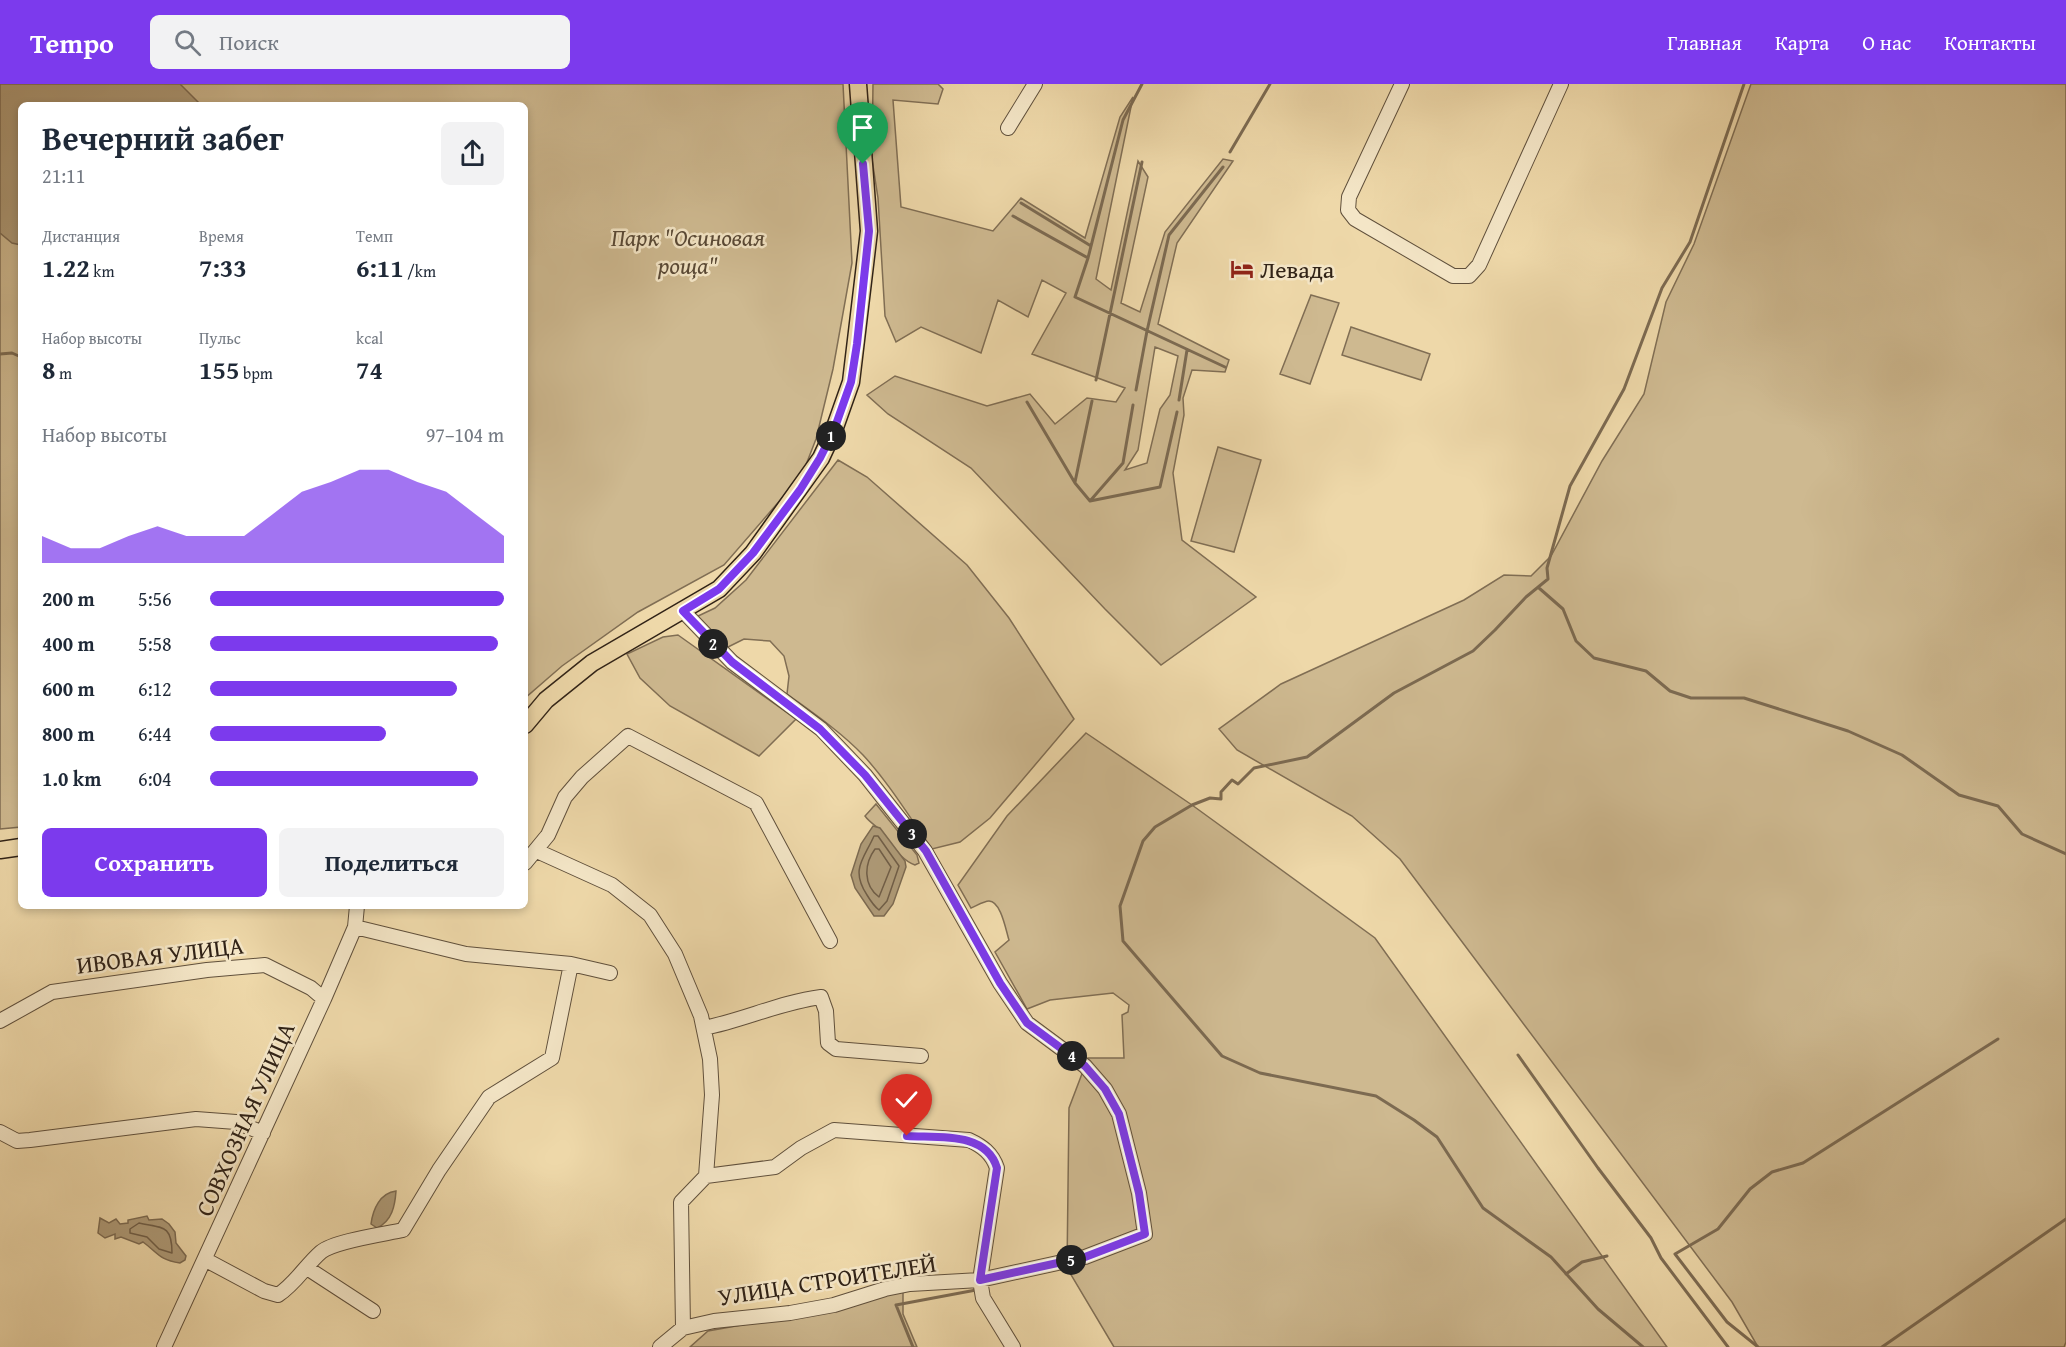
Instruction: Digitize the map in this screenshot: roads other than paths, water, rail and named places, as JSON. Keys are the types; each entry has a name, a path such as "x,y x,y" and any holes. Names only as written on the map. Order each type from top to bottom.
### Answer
{"main road":[{"path":"528,721 546,700 592,663 719,589 771,530 820,458 834,430 851,382 869,231 858,84"},
{"path":"0,850 18,847"}],"street":[{"path":"1008,128 1035,84"},
{"path":"1402,84 1349,197 1348,210 1355,219 1452,276 1469,276 1479,266 1561,84"},
{"name":"УЛИЦА СТРОИТЕЛЕЙ","path":"683,611 732,662 820,729 865,775 926,851 1000,983 1027,1023 1085,1066 1105,1089 1119,1114 1139,1193 1145,1234 1085,1257 980,1280 910,1284 885,1289 834,1305 790,1313 714,1321 683,1328"},
{"path":"528,860 548,835 565,797 582,777 628,736 756,803 830,941"},
{"path":"537,851 604,881 650,915 675,954 704,1028 712,1095 706,1176"},
{"name":"СОВХОЗНАЯ УЛИЦА","path":"165,1347 324,999 355,927 357,909"},
{"path":"355,927 466,954 572,964 610,973"},
{"path":"206,1260 264,1291 278,1295 292,1286 323,1250 403,1230 439,1170 489,1097 552,1058 572,964"},
{"name":"ИВОВАЯ УЛИЦА","path":"0,1021 52,992 207,970 265,965 311,988 324,999"},
{"path":"704,1028 729,1023 805,999 820,997 826,1011 828,1043 836,1049 921,1056"},
{"path":"0,1132 16,1141 196,1119 215,1119 236,1122 263,1133"},
{"path":"660,1347 683,1328 681,1202 706,1176 775,1167 801,1148 834,1130 969,1140 984,1148 994,1160 997,1168 980,1280 982,1298 1013,1347"},
{"path":"307,1268 373,1311"}],"water":[{"path":"0,84 180,84 198,102 18,102 18,244 12,243 0,233"},
{"path":"873,826 880,828 905,861 906,867 893,904 884,916 874,916 855,888 851,875 861,844"},
{"path":"396,1191 392,1212 377,1228 371,1224 376,1207 382,1198"},
{"path":"147,1216 149,1220 162,1219 169,1224 175,1232 176,1243 186,1256 185,1260 180,1263 167,1260 143,1242 139,1244 121,1237 115,1239 115,1234 105,1238 98,1233 100,1218 109,1223 116,1219 120,1224"}],"waterway":[{"path":"1088,258 1123,120 1142,84"},
{"path":"1230,152 1270,84"},
{"path":"1643,1347 1598,1309 1551,1257 1483,1208 1437,1137 1414,1120 1376,1096 1260,1073 1222,1056 1123,941 1120,906 1143,841 1155,827 1192,805 1210,798 1221,799 1221,792 1232,780 1238,784 1254,768 1307,757 1394,693 1473,651 1526,597 1548,579 1547,568 1570,486 1624,389 1662,288 1690,242 1744,84"},
{"path":"1096,380 1142,162"},
{"path":"1136,390 1169,235 1223,167"},
{"path":"1021,203 1091,246"},
{"path":"1013,216 1088,258 1075,297 1225,367"},
{"path":"1179,400 1187,350"},
{"path":"0,354 12,353 18,356"},
{"path":"1075,482 1092,401"},
{"path":"1027,402 1075,483 1090,501 1160,487 1177,412"},
{"path":"1090,501 1123,463 1133,405"},
{"path":"1539,588 1563,609 1576,641 1594,658 1646,671 1670,691 1691,698 1744,698 1848,731 1902,755 1959,795 1998,806 2022,834 2066,854"},
{"path":"1758,1347 1727,1322 1675,1254 1718,1229 1750,1189 1772,1172 1803,1163 1998,1039"},
{"path":"1518,1055 1651,1238 1661,1258 1728,1347"},
{"path":"1882,1347 2066,1219"},
{"path":"1566,1274 1582,1262 1607,1256"},
{"path":"913,1347 896,1305 976,1290"}],"place":[{"name":"Левада","path":"1242,269"}],"park label":[{"name":"Парк \"Осиновая роща\"","path":"688,251"}]}
